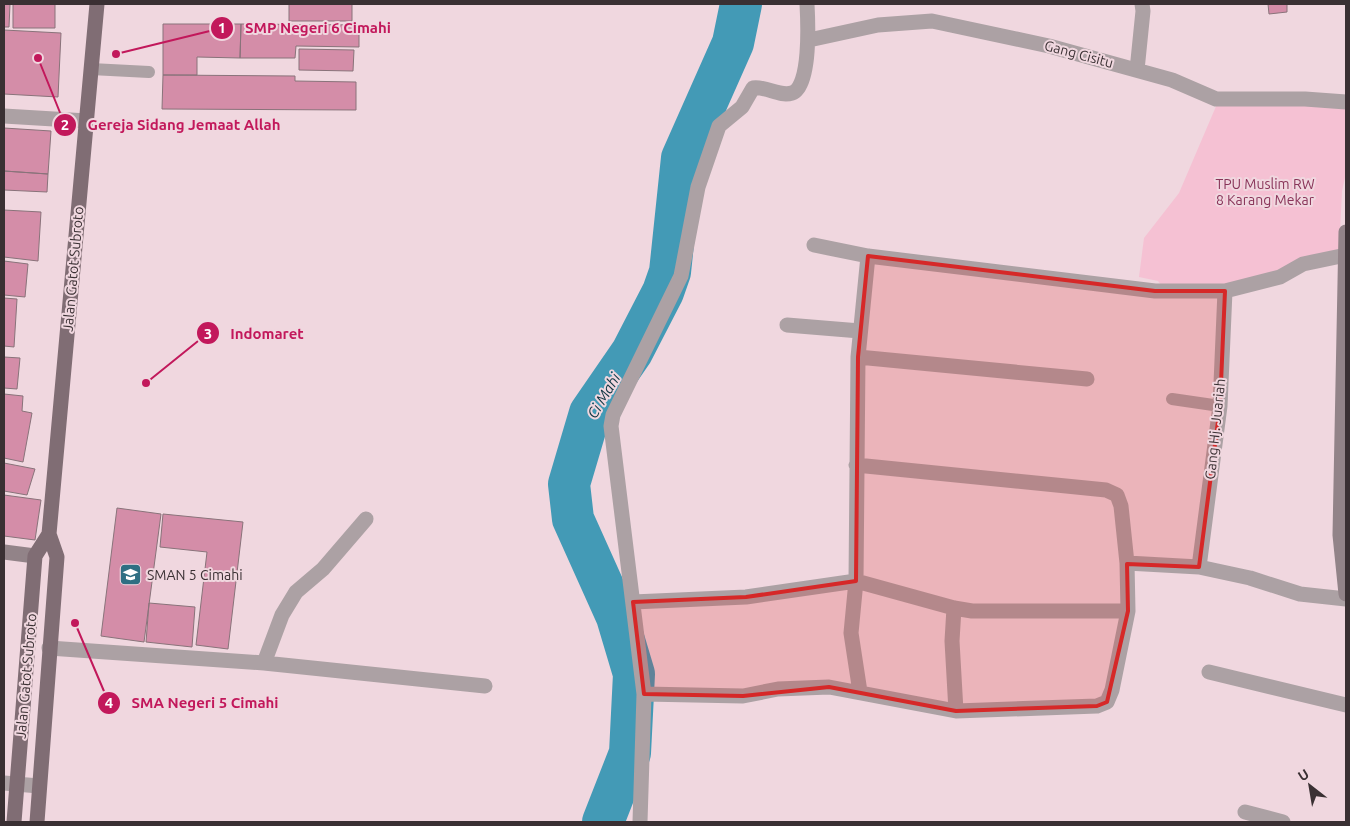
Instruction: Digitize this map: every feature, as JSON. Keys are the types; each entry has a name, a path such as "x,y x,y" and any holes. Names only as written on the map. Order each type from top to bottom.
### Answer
{"main road":[{"name":"Jalan Gatot Subroto","path":"37,822 38,786 57,557 49,534 97,4"},
{"name":"Jalan Gatot Subroto","path":"14,822 10,783 35,556 49,534"}],"street":[{"path":"640,822 644,694 611,426 613,415 682,276 698,187 719,126 742,107 754,88 785,94 799,89 809,40 807,4"},
{"path":"1137,70 1144,11 1142,4"},
{"name":"Gang Cisitu","path":"809,40 878,25 932,21 1050,46 1172,80 1216,99 1305,99 1346,102"},
{"path":"4,116 87,121"},
{"path":"1346,232 1343,535 1346,594"},
{"path":"814,245 868,256 1155,291 1225,291 1280,277 1303,264 1345,254"},
{"path":"860,692 851,634 856,581 858,356 868,256"},
{"name":"Gang Hj. Juariah","path":"1199,567 1220,406 1225,291"},
{"path":"787,325 860,331"},
{"path":"858,356 1087,379"},
{"path":"644,694 743,696 806,687 829,687 956,711 1097,706 1107,702 1112,690 1128,611 1127,564 1121,506 1117,495 1106,490 856,465"},
{"path":"264,662 282,615 296,592 323,569 366,519"},
{"path":"4,552 35,556"},
{"path":"1127,564 1199,567 1250,578 1300,594 1346,599"},
{"path":"633,602 746,597 856,581 954,608 972,611 1128,611"},
{"path":"954,608 952,641 956,711"},
{"path":"49,648 264,662 485,686"},
{"path":"1209,672 1346,705"},
{"path":"10,783 38,786"},
{"path":"1245,812 1283,822"}],"lane":[{"path":"90,69 149,72"},
{"path":"1172,399 1220,406"}],"highlighted area":[{"path":"868,256 1155,291 1225,291 1220,406 1199,567 1127,564 1128,611 1107,702 1097,706 956,711 829,687 743,696 644,694 633,602 746,597 856,581 858,357"}],"green space":[{"name":"TPU Muslim RW 8 Karang Mekar","path":"1217,104 1346,106 1346,173 1342,191 1339,252 1279,273 1225,287 1162,286 1158,281 1139,277 1144,238 1179,193"}],"building":[{"path":"4,4 10,4 9,27 4,27"},
{"path":"13,4 55,4 55,28 13,28"},
{"path":"289,4 352,4 352,21 289,21"},
{"path":"1268,4 1287,4 1287,12 1269,14"},
{"path":"163,24 241,24 240,58 197,57 197,75 163,75"},
{"path":"241,24 359,25 359,47 296,46 295,58 240,58"},
{"path":"4,30 61,33 58,97 4,94"},
{"path":"299,49 354,50 353,71 299,70"},
{"path":"163,75 295,76 295,81 356,82 356,110 162,109"},
{"path":"4,128 51,131 48,174 4,171"},
{"path":"4,171 48,174 47,192 4,190"},
{"path":"4,210 41,212 38,261 4,257"},
{"path":"4,261 28,264 25,297 4,295"},
{"path":"4,298 17,299 14,347 4,346"},
{"path":"4,357 20,358 17,389 4,388"},
{"path":"4,394 23,396 22,411 32,413 23,462 4,458"},
{"path":"4,463 35,469 27,495 4,491"},
{"path":"4,495 41,500 35,540 4,536"},
{"name":"SMAN 5 Cimahi","path":"117,508 161,514 144,642 101,636"},
{"path":"163,514 243,522 228,649 196,645 207,552 160,547"},
{"path":"149,603 195,607 192,647 146,642"}],"waterway":[{"name":"Ci Mahi","path":"603,822 630,753 634,674 617,617 573,519 569,484 590,413 632,352 663,292 670,272 682,158 733,43 741,4"}],"place":[{"name":"SMP Negeri 6 Cimahi","path":"116,54"},
{"name":"Gereja Sidang Jemaat Allah","path":"38,58"},
{"name":"Indomaret","path":"146,383"},
{"name":"SMAN 5 Cimahi","path":"131,575"},
{"name":"SMA Negeri 5 Cimahi","path":"75,623"}]}
